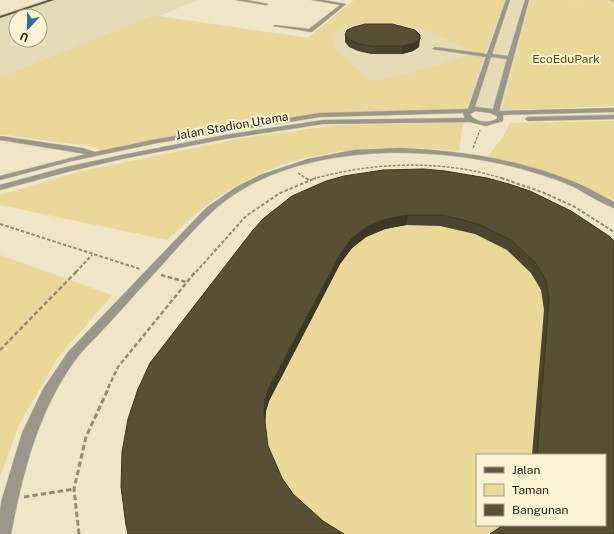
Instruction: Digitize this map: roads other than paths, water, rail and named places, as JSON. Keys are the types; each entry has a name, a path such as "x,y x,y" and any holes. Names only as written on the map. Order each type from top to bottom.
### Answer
{"main road":[{"path":"0,16 52,0"}],"street":[{"path":"238,0 266,4"},
{"path":"275,26 310,31 344,4 334,1 314,0"},
{"path":"471,120 466,115 489,56 508,0"},
{"path":"498,115 510,58 527,0"},
{"path":"434,49 510,58"},
{"name":"Jalan Stadion Utama","path":"0,178 71,159 157,141 320,115 363,117 471,120 482,123 493,123 498,115 481,108 363,117 324,122 225,137 122,157 69,169 0,188"},
{"path":"498,115 614,110"},
{"path":"498,115 614,118"},
{"path":"0,138 82,150 95,154"},
{"path":"3,534 10,499 29,433 48,393 72,355 209,210 248,184 290,166 323,158 366,151 418,150 470,160 498,161 553,177 581,188 614,205"}],"park label":[{"name":"EcoEduPark","path":"566,59"}]}
